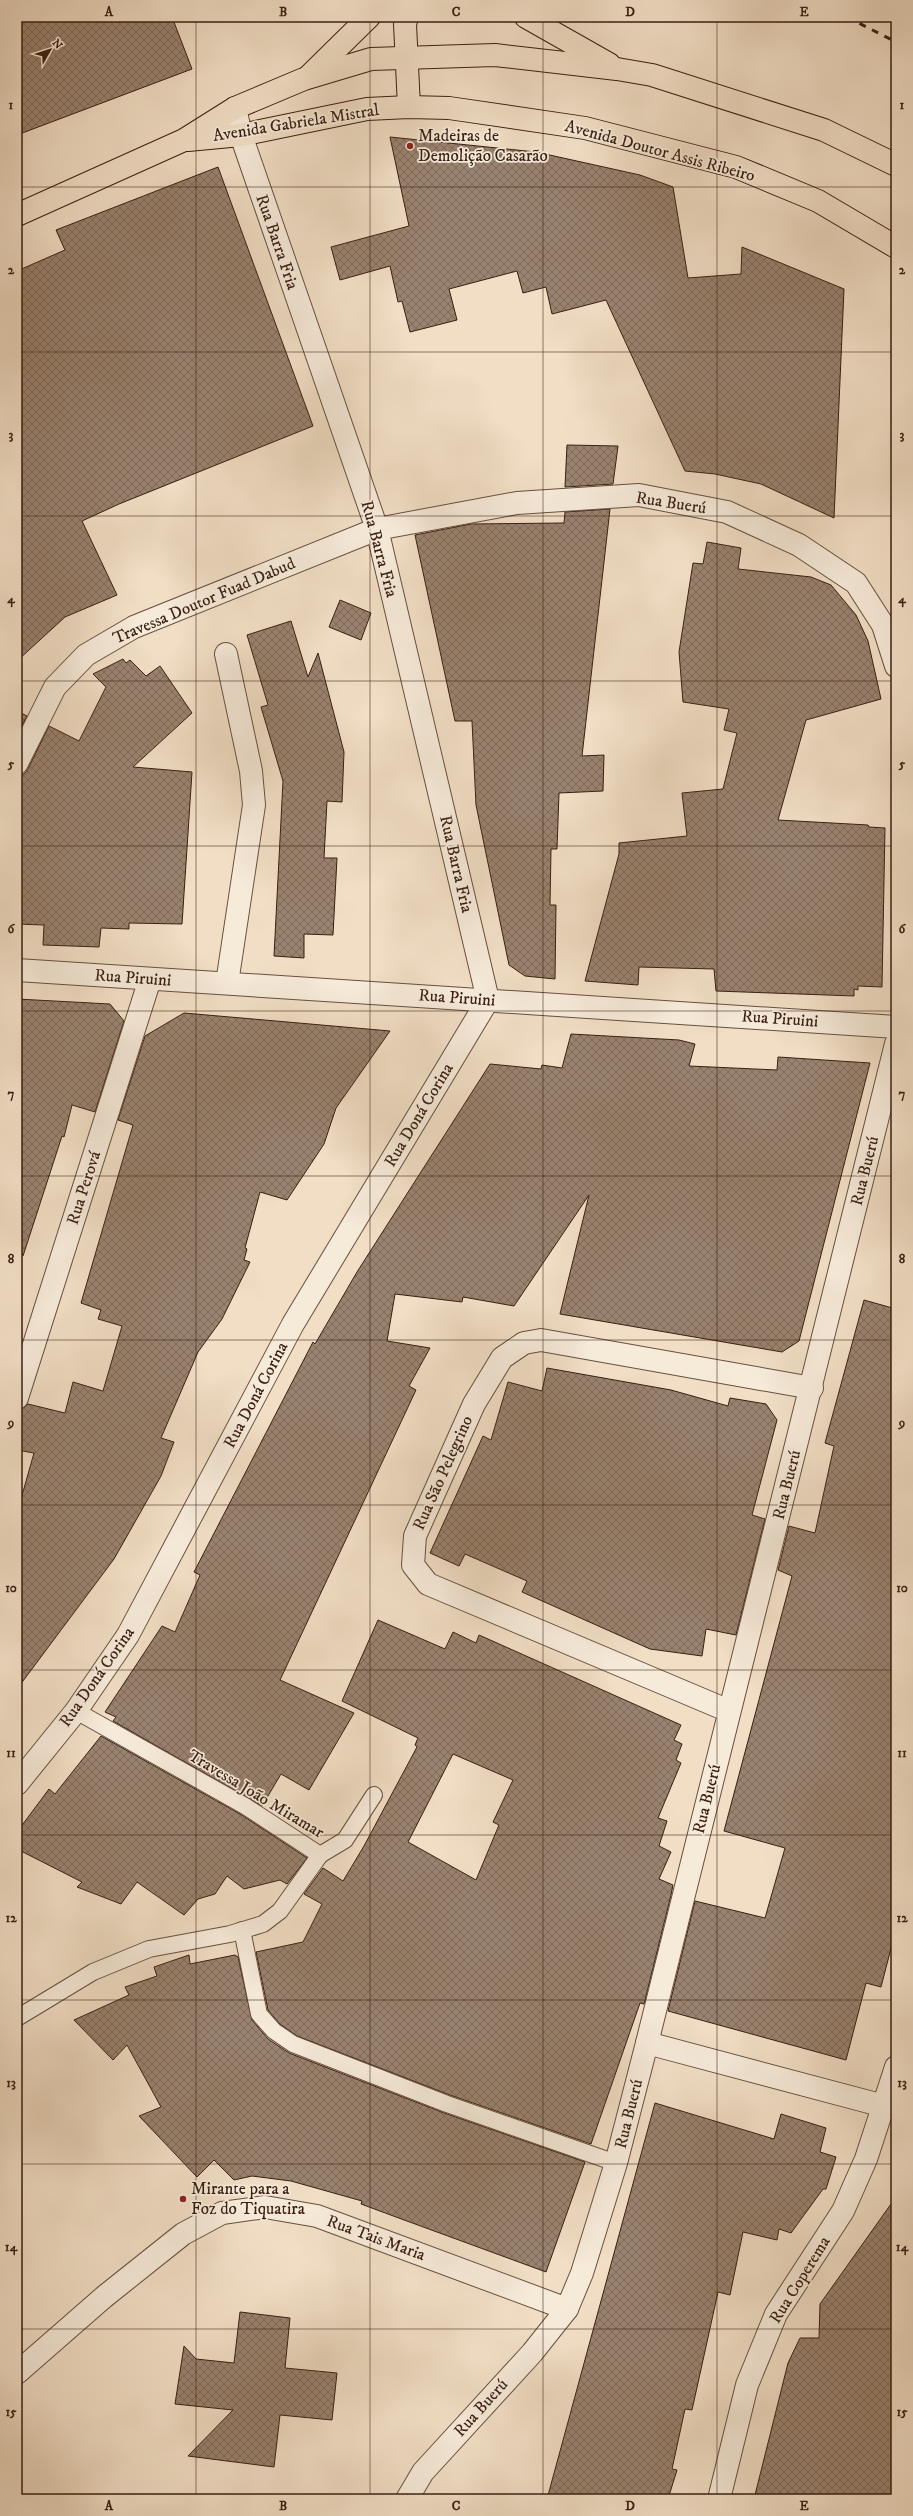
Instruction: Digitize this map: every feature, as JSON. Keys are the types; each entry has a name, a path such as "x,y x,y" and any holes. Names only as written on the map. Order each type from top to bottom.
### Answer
{"main road":[{"path":"304,79 369,17"},
{"path":"407,17 409,107"},
{"path":"526,17 617,69 652,75 824,130 896,165"},
{"name":"Avenida Gabriela Mistral","path":"17,215 184,140 235,108 304,79 371,59 496,55 617,69"},
{"name":"Avenida Gabriela Mistral","path":"184,140 241,135 367,109 409,107"},
{"name":"Avenida Doutor Assis Ribeiro","path":"409,107 449,108 585,128 736,167 818,201 896,247"}],"street":[{"name":"Rua Barra Fria","path":"235,108 241,135 377,529 488,1000"},
{"name":"Rua Buerú","path":"377,529 517,503 640,495 728,512 799,545 856,583 883,625 896,666"},
{"name":"Travessa Doutor Fuad Dabud","path":"17,763 55,688 86,655 134,627 377,529"},
{"path":"226,654 251,772 254,805 228,983"},
{"name":"Rua Piruini","path":"17,970 896,1027"},
{"name":"Rua Perová","path":"17,1398 150,979"},
{"name":"Rua Doná Corina","path":"20,1777 76,1711 128,1635 293,1324 488,1000"},
{"name":"Rua Buerú","path":"406,2499 423,2472 532,2352 567,2309 582,2273 616,2163 647,2044 728,1711 812,1388 896,1044"},
{"name":"Rua São Pelegrino","path":"728,1711 428,1584 413,1565 415,1536 474,1404 502,1358 524,1343 541,1340 812,1388"},
{"path":"647,2044 884,2106"},
{"name":"Rua Coperema","path":"719,2499 747,2385 776,2314 843,2211 866,2159 896,2068"},
{"name":"Rua Tais Maria","path":"17,2373 104,2297 183,2234 222,2213 265,2207 317,2216 567,2309"}],"lane":[{"name":"Travessa João Miramar","path":"17,2018 93,1972 148,1949 242,1930 262,1924 280,1911 320,1855 245,1806 76,1711"},
{"path":"320,1855 345,1840 374,1795"},
{"path":"242,1930 259,2014 274,2031 293,2044 447,2104 616,2163"}],"building":[{"path":"17,17 172,17 192,69 17,135"},
{"path":"390,137 536,152 640,175 673,187 688,278 741,274 742,247 844,289 834,518 761,484 715,474 685,471 606,300 552,314 546,287 523,293 517,271 449,289 457,320 410,332 402,301 398,302 390,266 340,280 331,247 409,226"},
{"path":"218,167 313,426 119,504 82,521 117,595 65,617 17,661 17,271 65,250 56,230"},
{"path":"567,445 618,446 613,484 565,487"},
{"path":"610,509 582,756 604,755 603,791 559,793 557,849 551,849 550,905 556,905 555,979 525,976 509,965 476,805 472,721 455,721 415,535 471,524 564,523 565,512"},
{"path":"707,542 741,548 738,569 811,577 831,585 856,615 868,641 881,699 806,720 778,820 868,825 869,827 885,828 882,987 858,986 858,990 854,989 854,996 716,991 714,969 639,967 638,985 585,981 619,854 619,843 687,836 682,793 723,789 737,733 724,730 729,709 683,702 679,652 693,563 703,564"},
{"path":"340,600 371,613 361,640 329,627"},
{"path":"291,621 308,677 318,653 344,752 342,802 327,801 324,858 337,858 333,935 304,934 304,958 274,956 283,781 261,707 268,705 247,635"},
{"path":"123,659 126,663 130,660 146,676 160,666 192,713 133,767 192,772 182,924 129,923 129,929 101,928 99,947 43,945 44,925 17,924 17,775 24,774 28,769 49,726 79,741 106,687 93,674"},
{"path":"17,711 27,716 17,735"},
{"path":"17,999 110,1004 124,1021 95,1112 72,1105 64,1137 62,1136 23,1256 17,1255"},
{"path":"184,1013 390,1031 336,1108 324,1144 287,1200 260,1192 245,1248 247,1249 244,1260 250,1262 222,1319 198,1352 161,1438 174,1442 161,1476 114,1559 17,1689 17,1513 34,1453 17,1450 17,1410 28,1404 65,1413 73,1382 103,1391 122,1326 98,1319 101,1310 81,1303 133,1125 118,1120 145,1036"},
{"path":"571,1034 679,1040 695,1044 689,1066 777,1070 778,1057 870,1063 799,1341 782,1352 560,1314 589,1195 514,1306 463,1297 462,1302 395,1294 387,1341 430,1348 409,1386 416,1390 280,1680 354,1713 309,1790 281,1774 262,1806 113,1721 116,1717 105,1712 162,1626 175,1632 200,1575 194,1572 313,1342 315,1344 357,1272 490,1064 541,1069 542,1065 562,1068"},
{"path":"864,1300 896,1309 896,1929 881,1987 866,1983 846,2060 668,2011 695,1901 765,1918 785,1848 724,1831 792,1576 778,1570 789,1526 815,1533 834,1446 825,1443"},
{"path":"547,1368 671,1390 728,1406 730,1398 766,1404 777,1420 752,1515 765,1519 736,1635 706,1629 702,1656 650,1649 522,1592 527,1581 465,1554 459,1566 430,1553 483,1436 491,1440 508,1382 542,1391"},
{"path":"378,1620 445,1649 453,1632 476,1643 479,1635 681,1725 674,1740 682,1744 676,1760 681,1763 658,1818 667,1821 659,1846 671,1852 659,1879 673,1885 671,1895 644,2004 640,2003 591,2144 450,2095 297,2036 280,2024 268,2010 256,1952 303,1942 322,1904 304,1894 323,1868 343,1881 364,1846 417,1747 415,1745 418,1738 342,1701","holes":["453,1754 513,1780 493,1822 499,1825 476,1880 408,1842"]},
{"path":"101,1736 240,1814 307,1858 287,1884 280,1880 244,1889 227,1876 215,1894 198,1899 184,1915 137,1882 121,1904 77,1887 82,1882 17,1849 17,1832 49,1789 55,1794"},
{"path":"189,1955 190,1964 235,1955 238,1957 252,2020 268,2039 289,2053 444,2113 585,2162 546,2272 361,2204 362,2201 291,2181 252,2176 234,2180 214,2160 197,2177 139,2116 161,2107 127,2045 113,2060 74,2020 129,1995 125,1987 157,1976 154,1967"},
{"path":"655,2103 774,2139 781,2114 826,2128 820,2152 836,2157 826,2189 823,2189 791,2233 779,2229 777,2240 743,2232 730,2295 718,2292 692,2410 685,2409 672,2469 677,2470 668,2499 547,2499"},
{"path":"896,2197 896,2499 754,2499 788,2363 800,2338 819,2338 820,2304"},
{"path":"240,2312 290,2318 285,2368 337,2373 332,2420 280,2415 274,2467 188,2456 233,2410 175,2404 184,2346 196,2359 234,2363"}],"railway":[{"path":"847,17 896,42"}],"place":[{"name":"Madeiras de Demolição Casarão","path":"410,146"},
{"name":"Mirante para a Foz do Tiquatira","path":"183,2199"}]}
